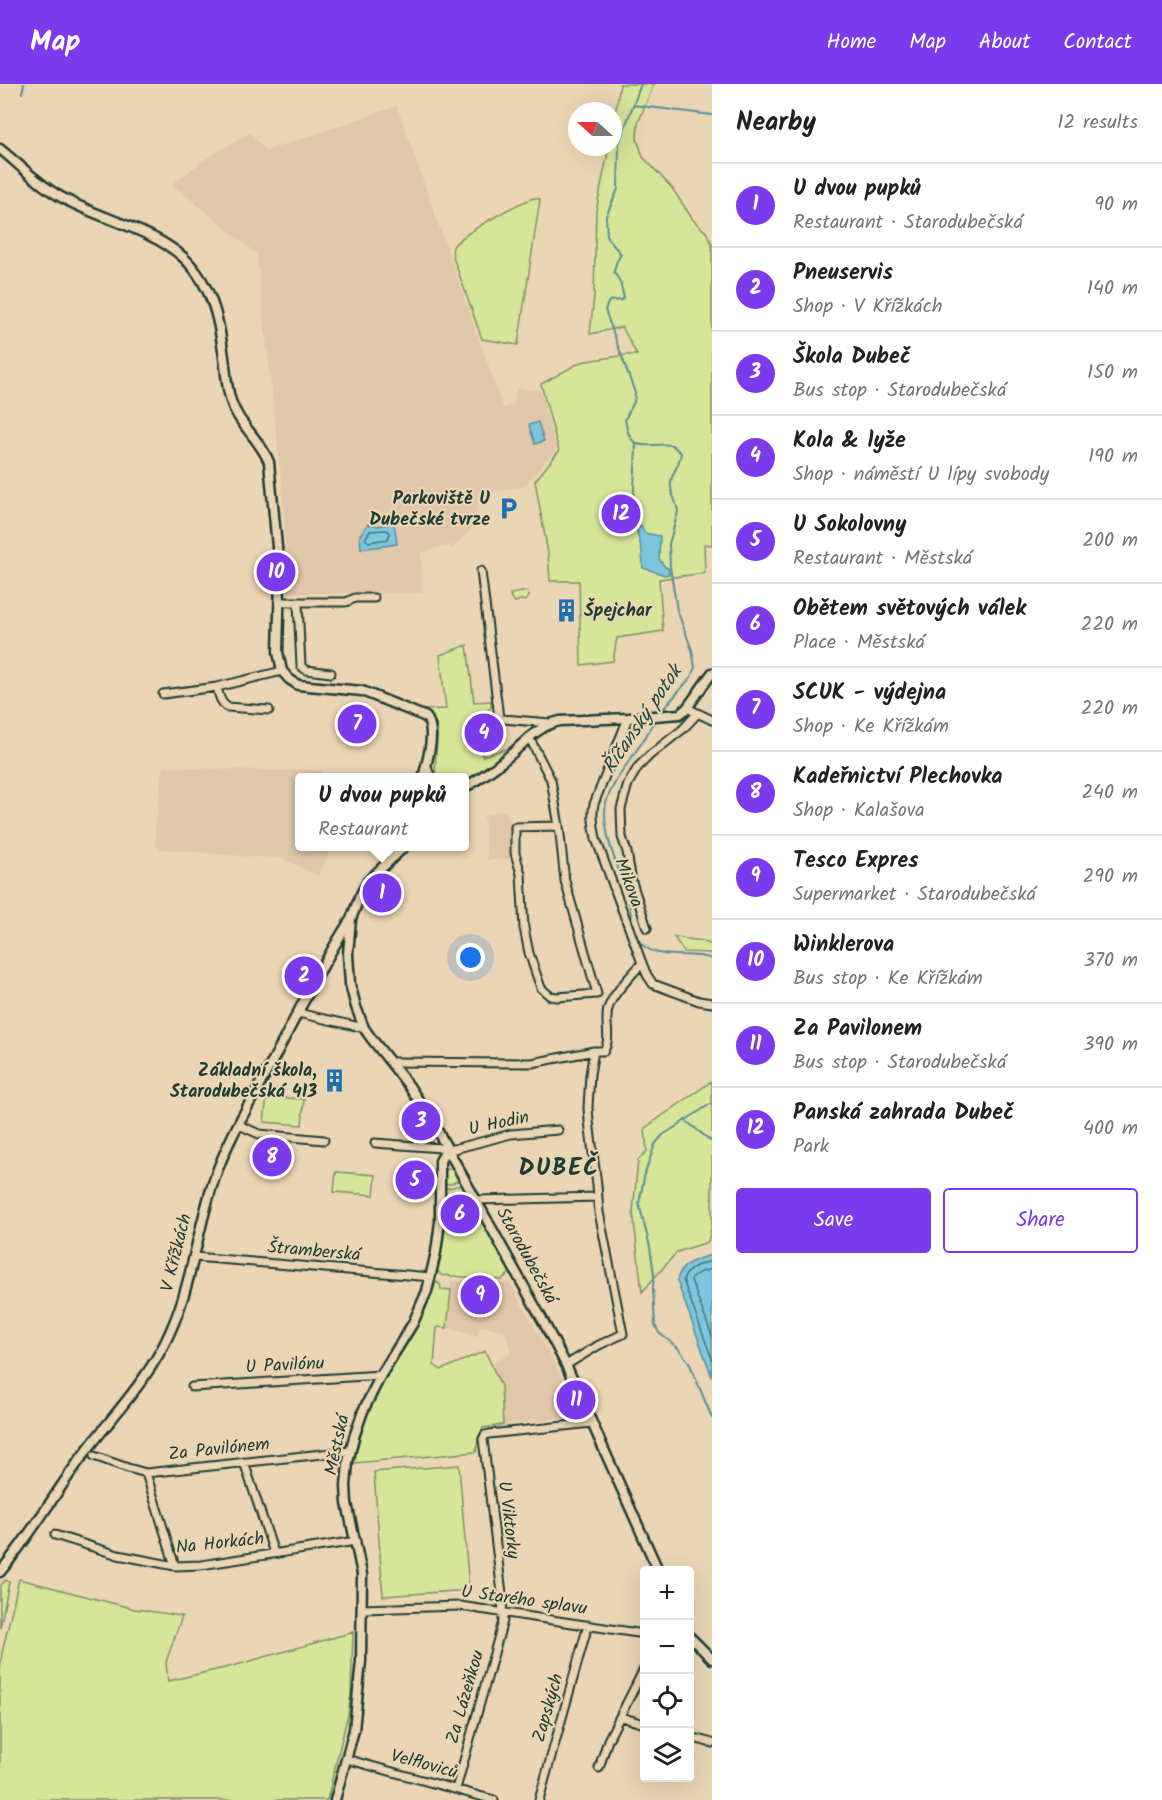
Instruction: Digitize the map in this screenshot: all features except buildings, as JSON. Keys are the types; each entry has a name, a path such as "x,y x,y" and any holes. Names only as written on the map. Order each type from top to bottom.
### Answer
{"street":[{"path":"0,149 61,197 165,244 191,266 209,292 218,319 231,402 238,416 262,446 269,462 278,554 280,602 278,652 282,671 298,685 362,692 421,714 429,721 431,727 424,773"},
{"path":"481,571 499,718"},
{"path":"280,602 346,602 356,598 374,598"},
{"path":"298,603 301,666 306,670 331,672"},
{"path":"164,694 217,687 282,671"},
{"path":"479,717 550,723 673,716 687,708 712,673"},
{"path":"217,687 219,698 227,707 269,710"},
{"path":"687,708 712,720"},
{"name":"Mikova","path":"647,928 632,882 622,837 621,809 628,784 638,767 683,729 697,714"},
{"name":"Mikova","path":"628,718 592,810 596,839 642,963 653,984 699,1001 712,1003"},
{"path":"469,785 550,723"},
{"path":"529,737 551,780 559,826 565,881 597,994 549,996 541,988 529,953 524,928 521,874 515,854 515,827 559,826"},
{"path":"426,764 429,773"},
{"name":"Starodubečská","path":"400,851 368,881 351,920 348,954 352,995 364,1028 416,1096 477,1200 566,1365 656,1566"},
{"name":"V Křížkách","path":"0,1572 23,1544 84,1455 128,1399 170,1334 181,1307 215,1177 239,1125 298,1013 351,920"},
{"path":"390,1062 532,1063 594,1052 600,1053 604,1051 609,1036 608,1007 642,963"},
{"path":"298,1013 364,1028"},
{"path":"566,1365 623,1334 602,1227 588,1108 594,1052"},
{"path":"239,1125 259,1134 324,1140"},
{"name":"U Hodin","path":"375,1143 457,1149 511,1134 558,1130"},
{"name":"Městská","path":"335,1800 357,1712 362,1609 362,1574 346,1495 350,1451 363,1411 381,1375 413,1323 427,1291 440,1222 440,1161 447,1148"},
{"path":"477,1200 598,1197"},
{"name":"Štramberská","path":"194,1257 431,1277"},
{"name":"U Pavilónu","path":"192,1387 381,1375"},
{"name":"U Viktorky","path":"503,1613 484,1437 489,1434 592,1423"},
{"name":"Za Pavilónem","path":"94,1456 146,1473 350,1451"},
{"path":"244,1462 274,1553"},
{"path":"146,1473 175,1566"},
{"name":"Na Horkách","path":"55,1535 118,1555 175,1566 201,1565 356,1541"},
{"name":"U Starého splavu","path":"362,1609 460,1606 640,1633"},
{"name":"Za Lázeňkou","path":"456,1789 503,1621 503,1613"},
{"name":"Zapských","path":"539,1800 588,1625"},
{"path":"694,1641 712,1659"},
{"path":"599,1768 608,1740 642,1674"},
{"path":"621,1717 640,1723"},
{"path":"694,1738 712,1743"},
{"name":"Velfloviců","path":"346,1760 494,1800"}],"shaded area":[{"path":"397,106 503,408 514,404 516,389 541,390 556,450 524,486 478,494 477,524 452,548 440,547 423,552 421,555 422,593 287,593 283,496 257,254 172,184 210,156 250,133 266,151"},
{"path":"163,767 322,770 322,773 295,773 295,851 330,851 318,876 282,858 161,849 156,846 155,830"},
{"path":"504,810 513,822 513,859 487,860 484,816"},
{"path":"451,1281 510,1283 552,1358 580,1416 503,1425 501,1386 491,1364 511,1353 505,1330 480,1326 478,1336 447,1328"}],"green space":[{"path":"620,84 654,84 638,123 637,139 643,157 672,188 693,220 706,232 712,244 712,545 704,544 705,573 659,579 663,631 617,638 613,661 581,665 579,581 550,581 548,553 535,481 559,451 541,384 581,362 637,355 622,327 590,334 594,296 596,211 607,156 622,156 622,102 617,102"},
{"path":"534,198 540,199 518,345 482,339 453,257 453,247 466,235 490,220"},
{"path":"528,591 529,596 526,601 515,602 511,598 510,594"},
{"path":"467,645 474,702 491,701 491,707 487,711 478,712 482,756 513,747 469,780 469,773 436,773 436,724 423,710 446,709 440,655"},
{"path":"674,937 702,941 712,945 712,953 684,952"},
{"path":"712,1081 712,1224 708,1242 677,1252 642,1292 633,1212 638,1160 647,1151 645,1128"},
{"path":"267,1097 304,1099 302,1125 264,1122"},
{"path":"447,1169 454,1170 459,1180 451,1184 444,1184 444,1173"},
{"path":"336,1172 376,1175 374,1195 334,1192"},
{"path":"461,1185 511,1272 501,1280 441,1275 437,1270 444,1189"},
{"path":"436,1282 440,1284 441,1289 451,1290 447,1328 437,1327 434,1365 441,1370 485,1351 501,1386 503,1425 483,1428 478,1438 476,1452 354,1463 364,1423 376,1393 419,1324"},
{"path":"459,1465 469,1590 383,1596 374,1472"},
{"path":"19,1579 135,1609 182,1616 166,1662 168,1681 233,1666 353,1632 348,1714 327,1800 0,1800 0,1670"},
{"path":"6,1580 9,1582 0,1628 0,1586"}],"water":[{"path":"538,422 544,441 535,444 529,425"},
{"path":"394,523 397,544 361,549 360,535 368,524 378,526"},
{"path":"641,525 645,533 660,536 659,559 668,568 669,574 665,575 643,568 642,551 636,528"},
{"path":"712,1255 712,1377 677,1281 685,1266"}],"waterway":[{"path":"22,93 24,84"},
{"name":"Říčanský potok","path":"641,84 619,143 618,189 606,216 607,238 621,254 614,272 620,282 624,298 609,301 605,310 635,393 634,402 625,419 631,439 641,445 672,445 681,453 671,482 678,512 669,544 670,567 677,610 692,650 695,667 691,677 660,713"},
{"path":"633,105 712,115"},
{"path":"636,445 633,512 639,528"},
{"name":"Říčanský potok","path":"655,720 618,777 606,803 606,824 613,856 623,880 632,923 640,942 645,947 661,954 712,959"},
{"name":"Říčanský potok","path":"712,1103 663,1135 655,1144 645,1173 639,1204 654,1274 655,1325 659,1333 678,1348 689,1362 712,1418"},
{"path":"685,1120 712,1142"}],"place":[{"name":"Parkoviště U Dubečské tvrze","path":"508,509"},
{"name":"Panská zahrada Dubeč","path":"621,514"},
{"name":"Winklerova","path":"276,572"},
{"name":"Špejchar","path":"566,611"},
{"name":"SCUK - výdejna","path":"357,724"},
{"name":"Kola & lyže","path":"484,733"},
{"name":"U dvou pupků","path":"382,893"},
{"name":"Pneuservis","path":"304,976"},
{"name":"Základní škola, Starodubečská 413","path":"335,1081"},
{"name":"Škola Dubeč","path":"421,1121"},
{"name":"Kadeřnictví Plechovka","path":"272,1157"},
{"name":"U Sokolovny","path":"415,1180"},
{"name":"Obětem světových válek","path":"460,1214"},
{"name":"Tesco Expres","path":"480,1295"},
{"name":"Za Pavilonem","path":"576,1400"}],"district":[{"name":"DUBEČ","path":"559,1168"}]}
